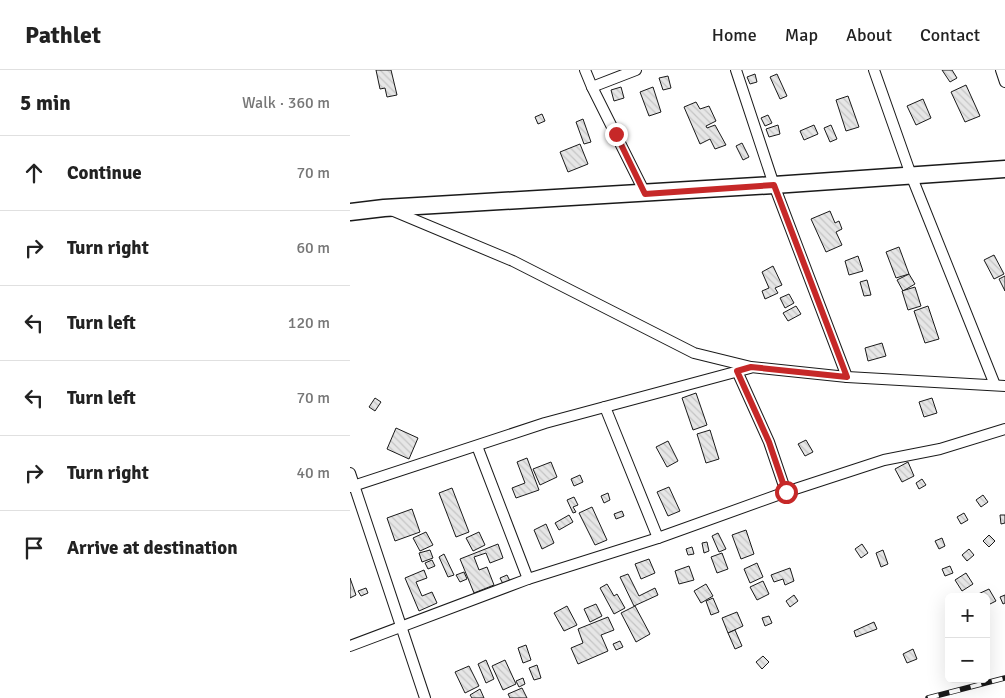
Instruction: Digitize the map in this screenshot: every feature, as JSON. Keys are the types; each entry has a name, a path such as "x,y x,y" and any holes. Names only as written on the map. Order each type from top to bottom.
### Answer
{"main road":[{"path":"350,212 384,208 645,194 1005,169"}],"street":[{"path":"585,70 645,194"},
{"path":"592,87 636,70"},
{"path":"736,70 774,185 847,377"},
{"path":"384,208 513,261 694,353 751,367 847,377 1000,386 911,175 874,70"},
{"path":"1001,70 1005,82"},
{"path":"352,486 545,424 751,367"},
{"path":"737,371 769,442 786,492"},
{"path":"605,408 658,538"},
{"path":"350,646 528,579 658,538 786,492 884,460 940,449 1005,429"},
{"path":"477,446 528,579"},
{"path":"350,473 352,486 403,627 426,698"}],"building":[{"path":"376,70 391,70 397,95 387,97 385,88 380,89"},
{"path":"942,70 952,70 957,78 950,82"},
{"path":"755,74 757,82 750,84 747,77"},
{"path":"777,74 787,96 780,99 770,77"},
{"path":"668,76 671,88 663,90 659,78"},
{"path":"966,85 980,116 965,122 951,92"},
{"path":"621,87 624,98 614,101 611,90"},
{"path":"653,87 661,112 649,116 640,92"},
{"path":"848,96 859,127 846,131 836,100"},
{"path":"923,99 931,118 916,125 907,106"},
{"path":"696,102 700,109 709,106 716,121 706,126 707,128 715,125 726,145 715,149 710,139 700,144 684,107"},
{"path":"542,114 545,121 538,124 535,117"},
{"path":"768,115 772,123 765,126 761,118"},
{"path":"583,119 591,142 584,144 576,122"},
{"path":"778,125 780,134 769,137 766,129"},
{"path":"814,125 818,134 804,140 800,131"},
{"path":"831,125 837,139 830,142 824,128"},
{"path":"742,143 749,157 743,160 736,146"},
{"path":"580,144 588,164 568,172 560,152"},
{"path":"830,211 835,223 839,221 842,229 836,232 842,245 826,252 811,219"},
{"path":"899,247 909,274 896,278 886,252"},
{"path":"994,255 1004,274 994,279 984,260"},
{"path":"858,256 863,271 849,275 845,261"},
{"path":"773,266 782,285 775,288 778,293 765,299 762,291 769,288 762,272"},
{"path":"909,274 915,284 903,291 897,280"},
{"path":"1005,276 1005,291 999,279"},
{"path":"867,280 871,295 864,296 860,282"},
{"path":"915,287 921,306 908,310 902,291"},
{"path":"789,294 794,303 785,308 780,298"},
{"path":"796,306 801,314 788,321 783,313"},
{"path":"928,306 939,339 925,343 914,311"},
{"path":"882,343 886,356 868,361 865,348"},
{"path":"696,393 707,425 693,430 682,398"},
{"path":"375,398 381,402 375,411 369,407"},
{"path":"932,398 937,413 924,417 919,402"},
{"path":"396,428 418,438 409,459 387,449"},
{"path":"710,430 719,459 706,463 697,434"},
{"path":"806,440 813,452 805,456 798,444"},
{"path":"668,441 678,461 667,467 656,447"},
{"path":"527,458 539,490 516,498 512,488 525,483 517,462"},
{"path":"551,462 557,477 540,485 533,469"},
{"path":"908,462 914,476 902,482 895,469"},
{"path":"580,475 583,482 574,486 571,479"},
{"path":"922,479 926,485 919,489 916,483"},
{"path":"669,487 680,511 668,516 657,492"},
{"path":"452,488 469,532 456,537 439,493"},
{"path":"608,493 610,500 604,503 601,496"},
{"path":"983,495 988,502 981,507 976,500"},
{"path":"574,497 578,505 573,507 576,512 573,513 567,500"},
{"path":"592,507 607,540 595,545 579,513"},
{"path":"412,509 420,532 395,541 387,518"},
{"path":"622,511 624,516 616,519 614,514"},
{"path":"964,513 968,520 961,524 957,517"},
{"path":"569,515 573,522 559,530 555,523"},
{"path":"1000,515 1005,515 1005,523 1001,524"},
{"path":"546,524 554,543 542,549 534,530"},
{"path":"746,530 754,554 741,559 732,535"},
{"path":"426,532 433,545 420,551 413,538"},
{"path":"479,532 485,545 473,551 466,538"},
{"path":"718,533 726,549 719,552 712,536"},
{"path":"989,535 995,541 989,547 983,541"},
{"path":"942,538 945,546 939,549 935,541"},
{"path":"707,542 709,551 704,553 702,543"},
{"path":"498,544 503,558 490,563 486,553 474,557 479,570 487,567 494,585 474,593 460,559"},
{"path":"862,544 868,553 861,558 855,549"},
{"path":"692,547 694,554 688,555 686,549"},
{"path":"969,549 974,555 967,561 962,555"},
{"path":"430,550 433,558 422,562 419,553"},
{"path":"883,550 888,564 881,567 876,553"},
{"path":"722,553 728,569 717,573 711,557"},
{"path":"444,554 454,575 448,577 439,557"},
{"path":"649,559 655,573 641,579 635,564"},
{"path":"432,560 435,566 428,569 425,563"},
{"path":"757,563 763,577 750,583 744,569"},
{"path":"689,566 694,580 679,584 675,571"},
{"path":"950,566 953,573 945,576 942,569"},
{"path":"790,568 794,581 785,585 783,579 774,582 771,575"},
{"path":"424,570 427,578 416,582 422,596 432,592 437,603 419,611 405,578"},
{"path":"464,572 467,579 460,582 456,575"},
{"path":"966,573 973,584 962,591 955,580"},
{"path":"628,574 639,596 655,588 658,595 634,606 620,577"},
{"path":"507,575 510,581 503,584 500,578"},
{"path":"350,578 356,595 350,598"},
{"path":"763,581 769,594 757,600 750,587"},
{"path":"607,584 614,596 617,594 625,608 614,614 600,588"},
{"path":"706,584 713,596 701,603 694,591"},
{"path":"366,588 368,593 361,596 358,591"},
{"path":"989,589 996,601 990,604 990,593 980,593"},
{"path":"794,595 798,601 790,607 786,601"},
{"path":"1005,595 1005,603 1003,604 1000,597"},
{"path":"713,598 719,612 711,615 706,601"},
{"path":"596,604 602,616 590,622 584,609"},
{"path":"567,606 577,625 564,631 554,613"},
{"path":"635,606 650,634 636,642 621,613"},
{"path":"737,612 743,626 728,633 722,618"},
{"path":"769,616 772,623 765,626 762,618"},
{"path":"608,617 614,630 601,635 608,651 578,664 571,648 583,643 578,629"},
{"path":"874,622 877,629 856,637 854,631"},
{"path":"735,630 742,646 735,649 728,633"},
{"path":"620,641 623,647 616,650 613,644"},
{"path":"526,645 531,660 523,663 518,648"},
{"path":"913,649 917,659 907,663 903,654"},
{"path":"763,656 769,662 762,669 756,662"},
{"path":"486,660 494,679 486,683 478,664"},
{"path":"505,660 516,684 503,690 492,666"},
{"path":"537,665 541,678 534,680 529,668"},
{"path":"469,666 479,686 465,693 455,672"},
{"path":"523,678 525,684 519,687 516,681"},
{"path":"522,688 527,698 510,698 508,694"},
{"path":"480,689 484,698 472,698 470,695"}],"railway":[{"path":"928,698 1005,678"}],"route":[{"path":"616,134 645,194 774,185 847,377 751,367 737,371 769,442 786,492"}]}
